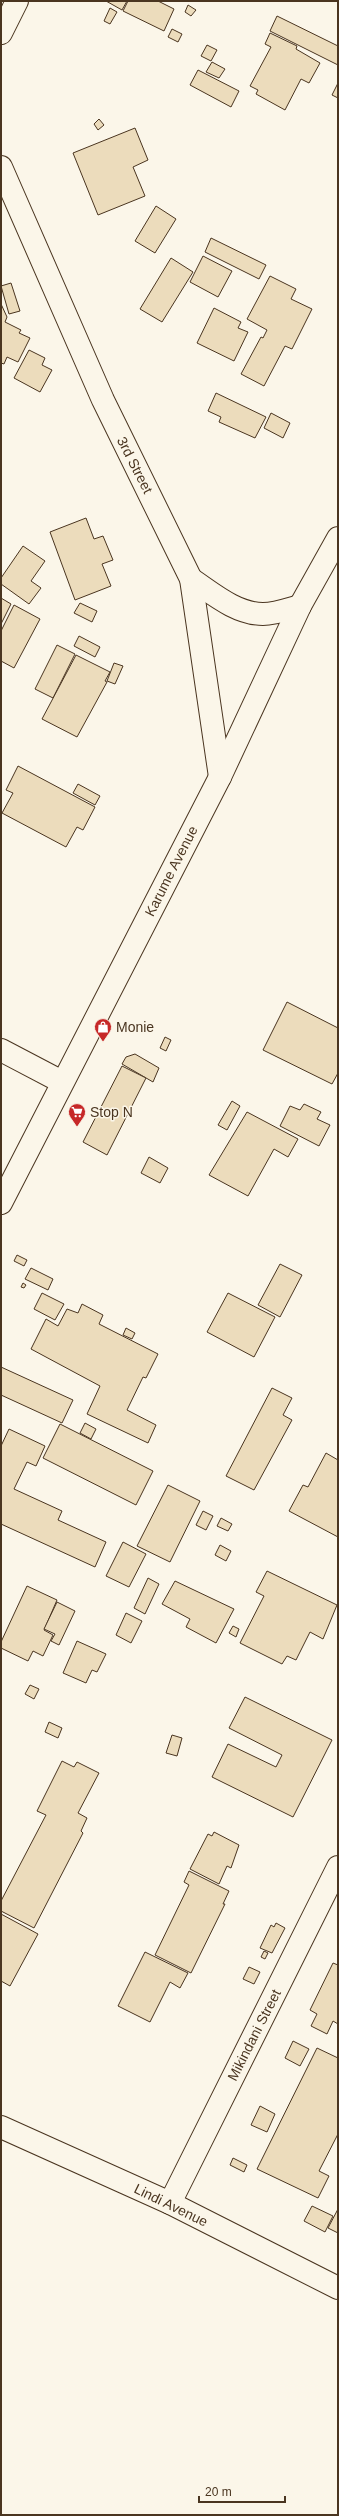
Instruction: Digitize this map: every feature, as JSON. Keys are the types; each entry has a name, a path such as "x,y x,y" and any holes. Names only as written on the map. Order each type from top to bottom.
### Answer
{"street":[{"path":"1,32 17,1"},
{"name":"3rd Street","path":"1,167 103,400 191,579 220,777"},
{"name":"Karume Avenue","path":"1,1203 220,777 300,606 338,538"},
{"path":"191,579 220,599 246,611 264,614 300,606"},
{"path":"1,1050 62,1082"},
{"name":"Mikindani Street","path":"170,2203 338,1867"},
{"name":"Lindi Avenue","path":"1,2127 170,2203 338,2288"}],"building":[{"path":"106,1 127,1 122,10"},
{"path":"128,1 158,1 174,9 164,31 123,11"},
{"path":"188,5 196,10 191,16 185,12"},
{"path":"110,8 117,12 110,24 104,21"},
{"path":"277,16 338,46 338,65 270,31"},
{"path":"172,29 182,34 178,42 168,37"},
{"path":"270,33 297,46 296,49 320,63 309,83 301,79 285,110 256,94 258,90 250,86 271,47 265,44"},
{"path":"207,45 217,50 211,61 201,56"},
{"path":"212,62 225,69 219,78 206,72"},
{"path":"198,70 239,91 231,107 190,85"},
{"path":"338,83 338,98 332,95"},
{"path":"99,119 104,125 98,130 94,124"},
{"path":"135,128 148,160 133,167 145,196 98,215 73,153"},
{"path":"156,206 176,219 155,253 135,241"},
{"path":"211,238 266,265 259,279 205,252"},
{"path":"203,256 232,271 218,297 190,282"},
{"path":"171,258 193,272 162,322 140,309"},
{"path":"270,276 296,289 291,299 312,309 292,349 285,346 264,386 241,374 261,337 263,338 267,330 247,319"},
{"path":"11,283 20,311 9,314 1,286"},
{"path":"1,304 7,317 5,322 21,330 19,333 30,338 18,362 7,357 4,364 1,363"},
{"path":"214,308 241,322 238,328 248,332 234,361 197,343"},
{"path":"29,350 45,358 42,365 52,370 40,392 14,378"},
{"path":"216,393 266,417 255,438 219,422 221,417 208,411"},
{"path":"271,413 290,423 283,438 264,428"},
{"path":"86,518 94,539 103,536 113,560 102,564 111,586 75,600 50,532"},
{"path":"23,546 45,561 31,581 41,588 29,604 1,584 1,578"},
{"path":"1,598 11,604 1,624"},
{"path":"80,603 97,611 92,622 74,613"},
{"path":"14,605 40,619 14,668 1,661 1,631"},
{"path":"79,636 100,647 95,657 74,646"},
{"path":"57,645 75,654 53,698 35,689"},
{"path":"76,655 110,672 105,681 107,682 77,737 42,719"},
{"path":"114,663 123,666 115,684 107,681"},
{"path":"18,766 95,807 83,830 77,827 66,847 2,813 13,793 6,790"},
{"path":"78,784 100,796 95,805 73,793"},
{"path":"287,1002 338,1028 338,1073 332,1084 263,1050"},
{"path":"165,1037 171,1040 166,1051 160,1048"},
{"path":"135,1054 159,1068 153,1082 122,1064 126,1057"},
{"path":"122,1066 146,1078 107,1155 83,1142"},
{"path":"232,1101 240,1106 227,1130 218,1125"},
{"path":"304,1104 321,1112 317,1119 330,1125 319,1146 280,1126 290,1106 300,1110"},
{"path":"247,1112 298,1139 288,1157 274,1149 248,1196 209,1175"},
{"path":"149,1157 168,1168 160,1183 141,1173"},
{"path":"17,1255 27,1260 24,1266 14,1261"},
{"path":"280,1264 302,1275 280,1317 258,1305"},
{"path":"31,1268 53,1279 48,1290 25,1279"},
{"path":"23,1283 26,1285 24,1288 21,1287"},
{"path":"42,1293 64,1304 55,1320 34,1309"},
{"path":"228,1293 275,1317 254,1357 207,1332"},
{"path":"82,1304 103,1315 99,1324 158,1354 146,1378 143,1377 127,1410 156,1425 148,1443 87,1414 100,1386 31,1349 46,1319 58,1326 67,1309 78,1313"},
{"path":"126,1328 135,1333 132,1339 123,1335"},
{"path":"1,1367 73,1400 62,1423 1,1395"},
{"path":"272,1388 292,1398 283,1415 292,1420 254,1490 226,1476"},
{"path":"85,1423 96,1429 91,1439 80,1433"},
{"path":"60,1424 153,1471 136,1505 43,1458"},
{"path":"9,1429 45,1446 36,1466 27,1462 14,1489 62,1511 58,1520 106,1542 95,1567 1,1524 1,1446"},
{"path":"326,1453 338,1460 338,1537 289,1511 303,1485 308,1487"},
{"path":"168,1485 200,1501 170,1562 137,1546"},
{"path":"203,1511 213,1516 206,1530 196,1525"},
{"path":"221,1518 232,1524 228,1531 217,1526"},
{"path":"123,1542 146,1554 129,1587 106,1576"},
{"path":"220,1545 231,1551 226,1561 215,1555"},
{"path":"267,1571 337,1605 323,1639 310,1632 296,1660 287,1656 282,1664 240,1643 264,1596 256,1592"},
{"path":"148,1578 159,1584 145,1614 134,1608"},
{"path":"175,1581 234,1609 216,1643 186,1627 190,1619 162,1604"},
{"path":"27,1586 57,1600 44,1630 53,1635 43,1656 33,1651 28,1661 1,1648 1,1642"},
{"path":"57,1602 75,1611 59,1645 51,1641 55,1634 44,1629"},
{"path":"126,1613 142,1621 131,1643 116,1635"},
{"path":"233,1626 239,1629 236,1637 229,1633"},
{"path":"77,1641 106,1654 97,1672 92,1670 86,1683 63,1673"},
{"path":"30,1685 39,1689 34,1699 25,1694"},
{"path":"245,1697 332,1740 293,1817 212,1777 228,1744 276,1767 282,1755 229,1728"},
{"path":"49,1722 62,1728 58,1738 45,1732"},
{"path":"172,1735 182,1738 177,1756 166,1753"},
{"path":"62,1761 74,1767 77,1762 99,1773 78,1813 87,1818 81,1831 83,1833 34,1928 1,1911 1,1901 46,1815 37,1811"},
{"path":"214,1832 239,1845 231,1868 227,1866 219,1884 190,1869 208,1834 212,1836"},
{"path":"189,1871 229,1891 223,1904 225,1904 191,1973 155,1955 189,1885 184,1882"},
{"path":"1,1914 38,1934 10,1986 1,1981"},
{"path":"276,1923 285,1928 272,1953 260,1948 271,1925 274,1927"},
{"path":"264,1951 268,1953 265,1959 261,1957"},
{"path":"145,1952 188,1973 180,1988 170,1982 150,2022 118,2006"},
{"path":"333,1963 338,1965 338,2024 333,2021 327,2034 311,2026 317,2014 310,2010"},
{"path":"249,1967 260,1972 254,1984 243,1979"},
{"path":"293,2041 309,2049 300,2066 285,2058"},
{"path":"317,2048 338,2058 338,2134 319,2171 329,2176 318,2198 257,2169"},
{"path":"260,2106 275,2114 267,2132 251,2125"},
{"path":"233,2158 247,2165 244,2172 230,2165"},
{"path":"312,2206 333,2216 325,2232 304,2221"},
{"path":"338,2209 338,2233 328,2228"}],"place":[{"name":"Monie","path":"103,1042"},
{"name":"Stop N","path":"77,1127"}]}
